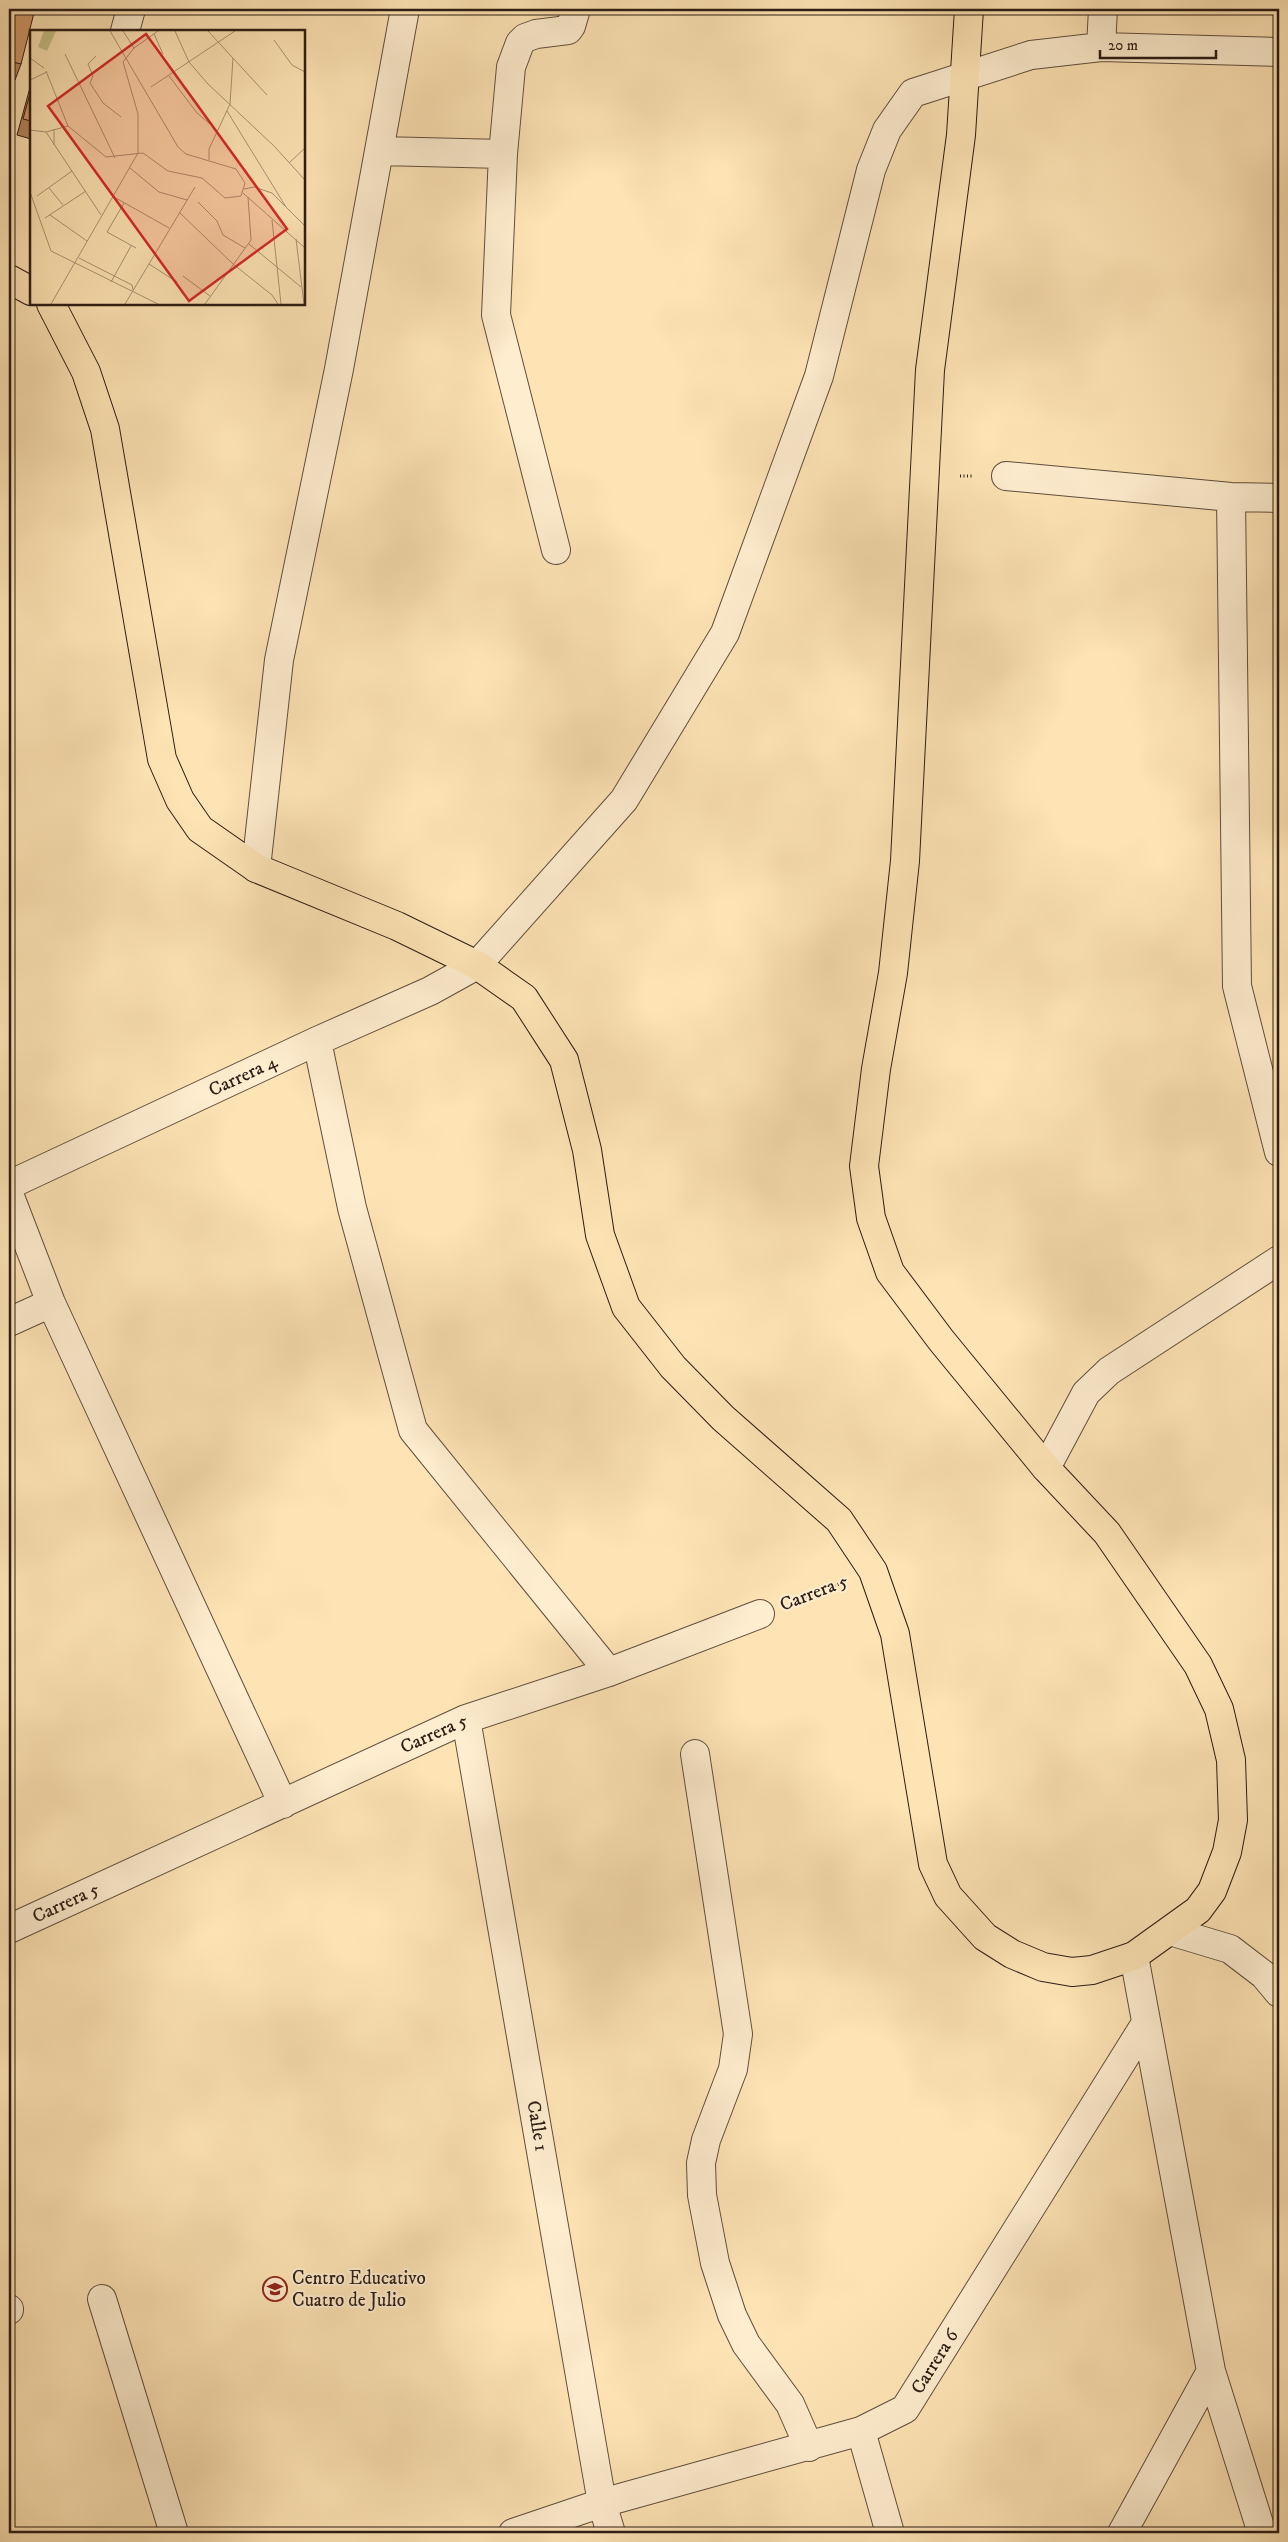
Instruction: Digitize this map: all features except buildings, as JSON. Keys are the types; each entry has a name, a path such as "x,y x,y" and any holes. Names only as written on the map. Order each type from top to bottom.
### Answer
{"main road":[{"path":"52,305 86,372 106,429 162,759 180,800 200,830 256,868 397,926 477,965 524,998 564,1060 586,1150 600,1235 626,1307 673,1367 723,1418 839,1520 873,1571 895,1634 933,1864 948,1896 985,1937 1012,1954 1043,1967 1072,1972 1092,1970 1134,1956 1198,1910 1212,1891 1228,1852 1232,1820 1231,1760 1219,1709 1198,1665 1107,1533 1046,1468 941,1340 890,1272 871,1218 864,1166 876,1069 893,973 905,861 930,370 961,135 969,9"},
{"path":"9,279 30,290"}],"street":[{"path":"125,30 131,9"},
{"path":"256,868 280,660 339,369 406,9"},
{"path":"556,550 496,315 503,154 511,67 520,43 525,38 536,34 568,30 576,9"},
{"path":"1100,47 1103,9"},
{"name":"Carrera 4","path":"9,1185 317,1041 430,991 477,965 624,800 725,633 819,376 871,170 887,130 913,93 1030,55 1100,47 1279,52"},
{"path":"380,151 503,154"},
{"path":"1006,476 1231,497 1279,498"},
{"path":"1231,497 1237,986 1279,1152"},
{"path":"317,1041 352,1208 414,1430 609,1672"},
{"path":"9,1194 51,1303 283,1804"},
{"path":"1046,1468 1086,1393 1109,1371 1279,1260"},
{"path":"9,1322 51,1303"},
{"name":"Carrera 5","path":"9,1929 466,1719 609,1672 760,1614"},
{"name":"Calle 1","path":"466,1719 602,2503 611,2533"},
{"path":"695,1754 738,2034 733,2069 706,2140 701,2163 702,2195 715,2263 732,2315 746,2344 790,2404 809,2446"},
{"path":"1170,1931 1230,1949 1264,1975 1279,1993"},
{"path":"1134,1956 1211,2371 1262,2533"},
{"name":"Carrera 6","path":"512,2533 602,2503 861,2431 905,2409 1146,2023"},
{"path":"102,2299 174,2533"},
{"path":"1122,2533 1211,2371"},
{"path":"861,2431 890,2533"}],"path":[{"path":"924,477 1006,476"},
{"name":"Carrera 5","path":"760,1614 873,1571"}],"place":[{"name":"Centro Educativo Cuatro de Julio","path":"275,2289"}]}
